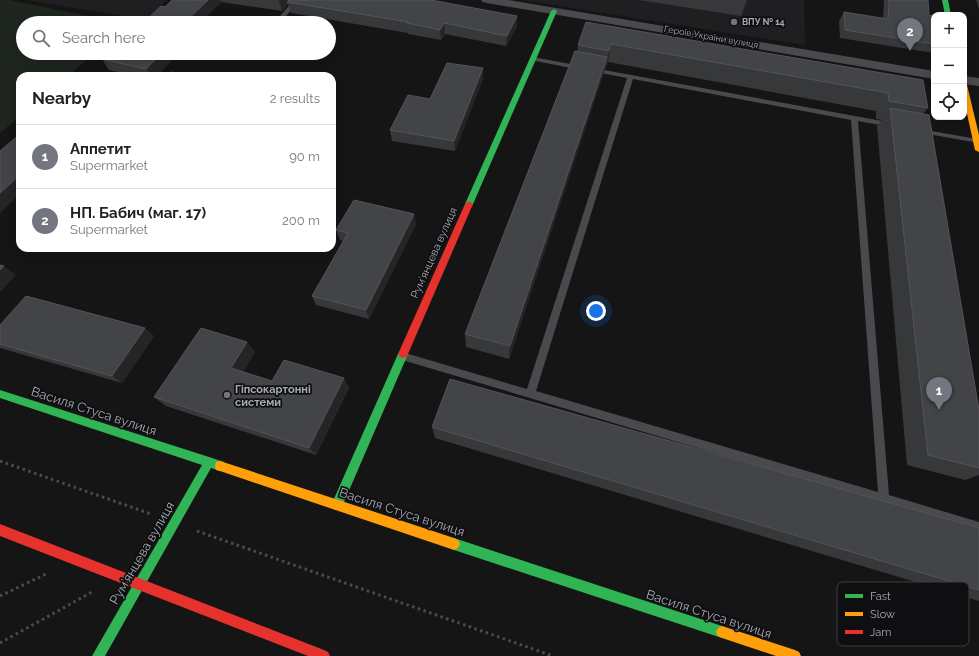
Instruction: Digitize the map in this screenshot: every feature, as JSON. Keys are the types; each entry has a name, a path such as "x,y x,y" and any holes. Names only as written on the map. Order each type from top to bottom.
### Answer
{"street":[{"name":"Героїв України вулиця","path":"487,0 931,74"},
{"path":"945,0 947,12"},
{"name":"Рум’янцева вулиця","path":"337,505 554,11"},
{"path":"967,80 979,82"},
{"path":"967,98 978,145"},
{"name":"Василя Стуса вулиця","path":"0,394 795,656"},
{"name":"Рум’янцева вулиця","path":"98,656 209,462"},
{"path":"0,530 324,656"}],"lane":[{"path":"283,16 297,0"},
{"path":"533,59 900,127"},
{"path":"530,394 630,77"},
{"path":"854,118 884,499"},
{"path":"916,130 978,145"},
{"path":"402,356 979,527"}],"path":[{"path":"0,461 553,656"},
{"path":"0,596 48,573"},
{"path":"0,643 119,577"}],"shaded area":[{"path":"0,0 9,0 88,16 16,16 16,60 87,60 73,72 16,72 16,119 0,133"},
{"path":"27,0 167,0 149,16 121,16"},
{"name":"ВПУ № 14","path":"522,0 804,0 805,45"}],"building":[{"path":"172,0 208,0 191,16 150,16 161,6 165,7"},
{"path":"289,0 431,0 517,16 507,36 444,23 440,30 407,23 408,22 287,2"},
{"path":"889,0 928,0 929,15 931,15 931,44 845,30 844,12 888,19"},
{"path":"586,22 923,80 928,108 889,101 888,93 611,44 609,51 578,45"},
{"path":"575,51 607,57 510,346 465,334"},
{"path":"106,60 155,60 146,69"},
{"path":"447,63 483,68 454,141 390,130 408,95 430,99"},
{"path":"890,108 929,115 979,410 979,468 928,455"},
{"path":"16,137 16,179 0,193 0,151"},
{"path":"354,200 414,214 366,310 312,296 348,233 336,230"},
{"path":"26,296 145,328 112,376 0,344 0,325"},
{"path":"201,328 247,342 231,368 272,381 284,360 344,378 309,448 154,397"},
{"path":"450,379 979,528 979,590 969,587 969,582 952,582 432,427"}],"traffic: fast":[{"path":"945,0 947,12"},
{"path":"469,204 554,11"},
{"path":"337,505 403,354"},
{"path":"0,394 220,466"},
{"path":"98,656 209,462"},
{"path":"454,544 722,632"}],"traffic: slow":[{"path":"967,98 979,150"},
{"path":"220,466 454,544"},
{"path":"722,632 795,656"}],"traffic: jam":[{"path":"403,354 469,204"},
{"path":"0,530 324,656"}],"place":[{"name":"ВПУ № 14","path":"734,22"},
{"name":"НП. Бабич (маг. 17)","path":"910,51"},
{"name":"Гіпсокартонні системи","path":"227,395"},
{"name":"Аппетит","path":"939,410"}]}
